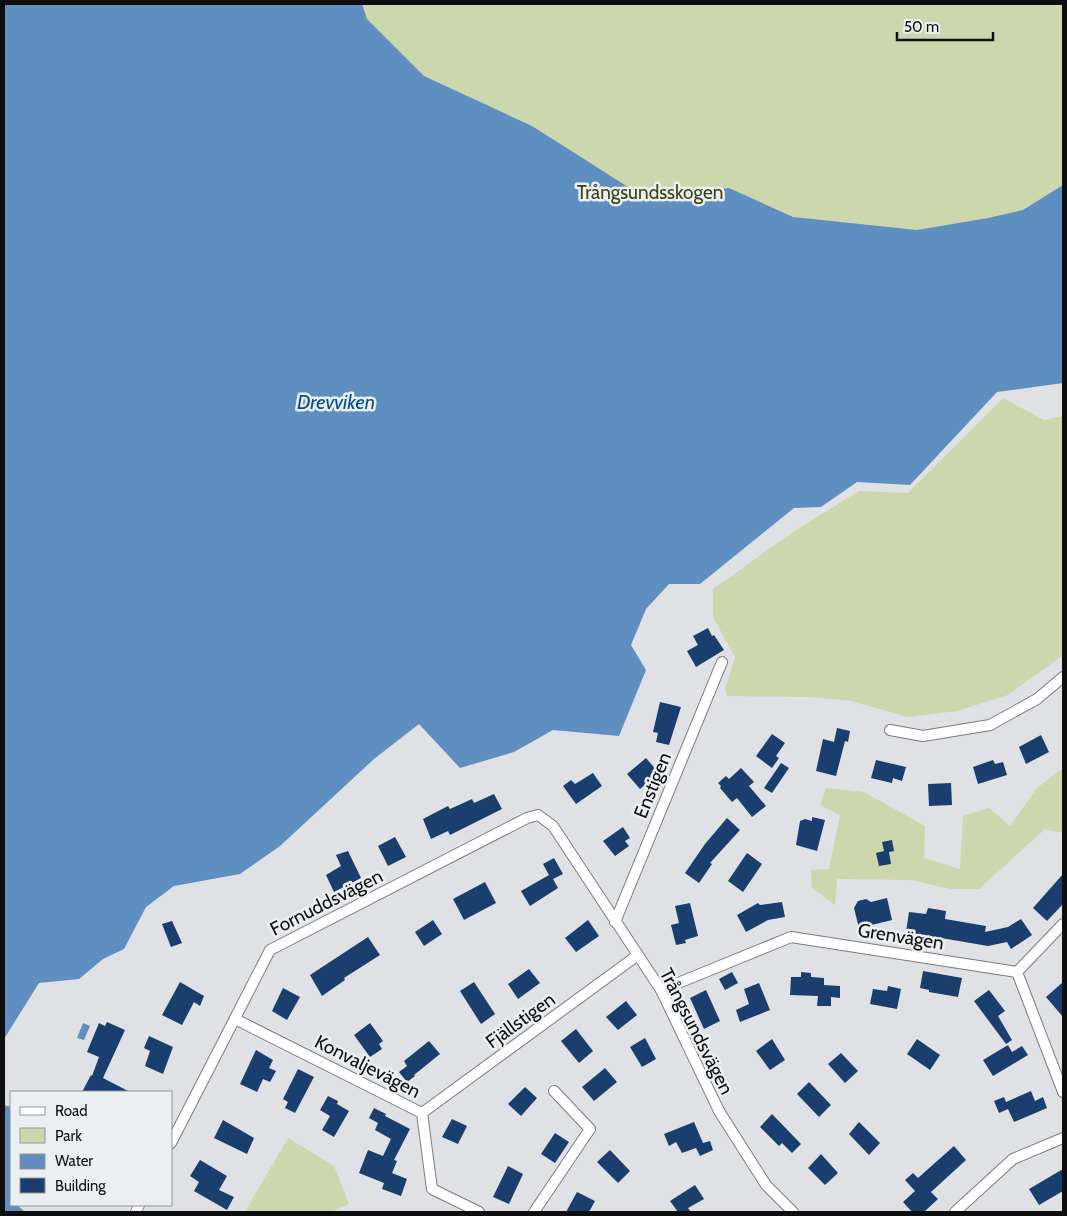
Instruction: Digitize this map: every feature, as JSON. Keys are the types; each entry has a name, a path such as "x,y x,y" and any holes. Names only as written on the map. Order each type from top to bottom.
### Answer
{"street":[{"name":"Enstigen","path":"616,922 722,662"},
{"path":"890,730 923,736 990,725 1037,699 1063,677"},
{"name":"Trångsundsvägen","path":"538,815 553,826 661,990 718,1112 766,1186 793,1212"},
{"name":"Fornuddsvägen","path":"172,1141 270,950 527,818 538,815"},
{"path":"1063,924 1018,972 1063,1092"},
{"name":"Grenvägen","path":"661,990 791,937 1018,972"},
{"name":"Fjällstigen","path":"422,1113 638,955"},
{"name":"Konvaljevägen","path":"235,1019 422,1113 432,1189 480,1212"},
{"path":"534,1212 590,1129 554,1091"},
{"path":"955,1212 1013,1159 1063,1138"}],"green space":[{"name":"Trångsundsskogen","path":"261,4 1063,4 1063,312 596,391"},
{"path":"1003,398 1044,420 1063,416 1063,655 1008,695 957,711 908,717 851,701 811,697 727,696 725,689 735,657 713,617 713,589 793,532 859,491 908,493"},
{"path":"1063,768 1063,833 1045,829 979,889 951,889 911,880 837,879 835,905 812,888 811,870 829,869 840,815 820,805 826,788 864,792 925,826 924,858 960,869 963,816 989,808 1010,826 1037,788"},
{"path":"288,1138 334,1166 349,1204 331,1212 245,1212"}],"water":[{"name":"Drevviken","path":"4,4 362,4 367,19 424,76 532,126 647,199 729,188 793,217 917,230 1023,210 1063,185 1063,383 997,392 910,485 857,482 821,507 794,508 700,584 669,584 646,609 631,645 646,670 619,736 553,730 514,752 460,768 419,724 374,759 280,846 240,874 174,886 146,907 124,949 103,959 79,979 39,983 4,1039"},
{"path":"83,1023 90,1026 84,1040 77,1038"},
{"path":"4,1105 10,1107 10,1206 18,1206 25,1212 4,1212"}],"building":[{"path":"708,628 724,650 696,667 687,651 698,645 693,636"},
{"path":"660,702 681,707 669,745 656,742 658,733 653,732"},
{"path":"837,728 850,731 848,742 845,741 836,776 816,771 823,739 834,742"},
{"path":"772,734 785,743 776,756 779,758 772,768 756,756"},
{"path":"1041,735 1049,752 1026,764 1019,747"},
{"path":"646,758 659,773 640,789 627,774"},
{"path":"876,760 906,767 902,781 893,778 892,783 871,778"},
{"path":"993,760 995,764 1003,762 1007,775 978,784 973,767"},
{"path":"781,763 789,768 772,793 764,788"},
{"path":"741,768 754,782 749,786 766,806 752,817 737,798 732,802 718,783 726,776 729,779"},
{"path":"593,773 602,786 576,804 563,786 571,780 575,784"},
{"path":"951,783 952,805 929,806 928,784"},
{"path":"494,794 502,809 450,835 448,831 431,839 423,819 448,806 450,809 472,799 474,803"},
{"path":"812,817 825,820 817,851 796,845 800,821 805,819 812,821"},
{"path":"727,818 740,830 710,863 712,864 699,883 685,873 705,844"},
{"path":"623,827 630,838 625,841 629,846 615,856 603,841"},
{"path":"395,837 406,857 388,866 378,846"},
{"path":"892,840 894,851 889,852 891,864 879,866 876,853 884,851 882,842"},
{"path":"348,851 361,878 334,892 326,875 341,866 336,855"},
{"path":"747,853 762,864 743,892 728,881"},
{"path":"554,858 563,874 553,879 558,888 530,906 521,891 549,875 543,864"},
{"path":"1063,874 1063,904 1047,921 1033,908"},
{"path":"485,882 496,903 464,920 453,899"},
{"path":"887,898 892,920 859,928 854,908 858,901 866,899 871,902"},
{"path":"782,902 785,917 768,920 746,932 737,915 758,903 760,905"},
{"path":"690,903 698,936 685,940 686,943 676,945 671,925 679,923 675,906"},
{"path":"928,908 946,911 945,919 986,926 985,932 1008,927 1021,919 1032,935 1011,949 1007,942 988,946 906,932 909,912 926,914"},
{"path":"433,920 442,934 424,946 415,932"},
{"path":"588,920 599,936 576,952 565,938"},
{"path":"172,921 182,943 171,947 162,924"},
{"path":"368,937 380,955 344,978 345,980 322,996 310,975"},
{"path":"529,969 540,983 518,999 508,984"},
{"path":"923,971 962,978 958,997 929,992 929,990 920,988"},
{"path":"732,972 738,983 725,990 719,979"},
{"path":"801,972 811,973 811,977 824,978 824,985 840,986 840,998 831,997 831,1006 817,1006 818,996 790,995 791,977 801,977"},
{"path":"180,982 204,996 200,1006 194,1002 182,1025 162,1015"},
{"path":"474,982 495,1014 481,1024 460,991"},
{"path":"1063,982 1063,1017 1046,997"},
{"path":"759,983 770,1010 740,1022 736,1010 749,1004 744,989"},
{"path":"888,986 901,989 897,1009 870,1004 873,989 887,991"},
{"path":"283,988 300,997 287,1020 272,1011"},
{"path":"706,990 720,1021 704,1029 690,998"},
{"path":"989,990 1005,1011 998,1016 1012,1040 1006,1044 974,1001"},
{"path":"626,1001 637,1015 618,1030 606,1017"},
{"path":"107,1022 125,1030 103,1078 128,1091 83,1091 92,1076 99,1057 87,1052 99,1023 105,1026"},
{"path":"370,1023 383,1041 379,1044 382,1049 370,1057 354,1035"},
{"path":"576,1029 593,1051 579,1063 561,1041"},
{"path":"149,1036 173,1047 163,1074 145,1066 150,1051 144,1048"},
{"path":"645,1038 656,1059 642,1067 630,1047"},
{"path":"772,1039 785,1060 770,1070 756,1051"},
{"path":"917,1039 940,1055 930,1070 907,1054"},
{"path":"429,1041 440,1054 407,1082 399,1072 407,1066 404,1061"},
{"path":"1008,1045 1012,1052 1022,1046 1028,1055 993,1076 983,1060"},
{"path":"256,1050 273,1060 269,1068 276,1071 270,1082 263,1079 257,1092 240,1084"},
{"path":"841,1053 858,1071 845,1083 828,1064"},
{"path":"605,1068 617,1082 594,1101 582,1087"},
{"path":"298,1069 314,1077 295,1113 285,1108 288,1102 283,1099"},
{"path":"809,1082 831,1105 819,1117 797,1094"},
{"path":"525,1087 537,1098 521,1116 508,1104"},
{"path":"1031,1091 1035,1101 1043,1097 1047,1108 1014,1122 1008,1109 999,1113 994,1101 1004,1097 1006,1102"},
{"path":"328,1096 338,1101 337,1104 349,1111 334,1137 322,1130 330,1116 320,1110"},
{"path":"374,1108 410,1129 394,1160 397,1161 392,1173 407,1179 401,1196 382,1189 384,1183 359,1173 368,1150 383,1156 391,1139 375,1130 378,1123 369,1118"},
{"path":"772,1114 801,1144 792,1153 782,1143 779,1146 760,1127"},
{"path":"452,1119 467,1126 458,1144 442,1137"},
{"path":"223,1120 254,1138 247,1154 214,1138"},
{"path":"694,1122 703,1143 710,1141 713,1150 700,1156 696,1148 682,1153 676,1142 669,1146 664,1134"},
{"path":"859,1122 880,1143 869,1155 849,1134"},
{"path":"555,1133 569,1142 555,1163 541,1154"},
{"path":"954,1146 966,1160 931,1192 938,1199 924,1212 912,1212 903,1202 915,1191 905,1180 913,1173 918,1178"},
{"path":"610,1150 630,1171 618,1183 597,1162"},
{"path":"821,1154 838,1173 825,1185 808,1168"},
{"path":"200,1160 227,1176 219,1190 234,1197 227,1210 194,1191 199,1182 190,1176"},
{"path":"508,1166 523,1174 509,1204 493,1197"},
{"path":"1063,1169 1063,1191 1039,1205 1029,1189"},
{"path":"695,1185 704,1199 688,1208 691,1212 678,1212 670,1201"},
{"path":"577,1192 595,1201 589,1212 566,1212"}]}
